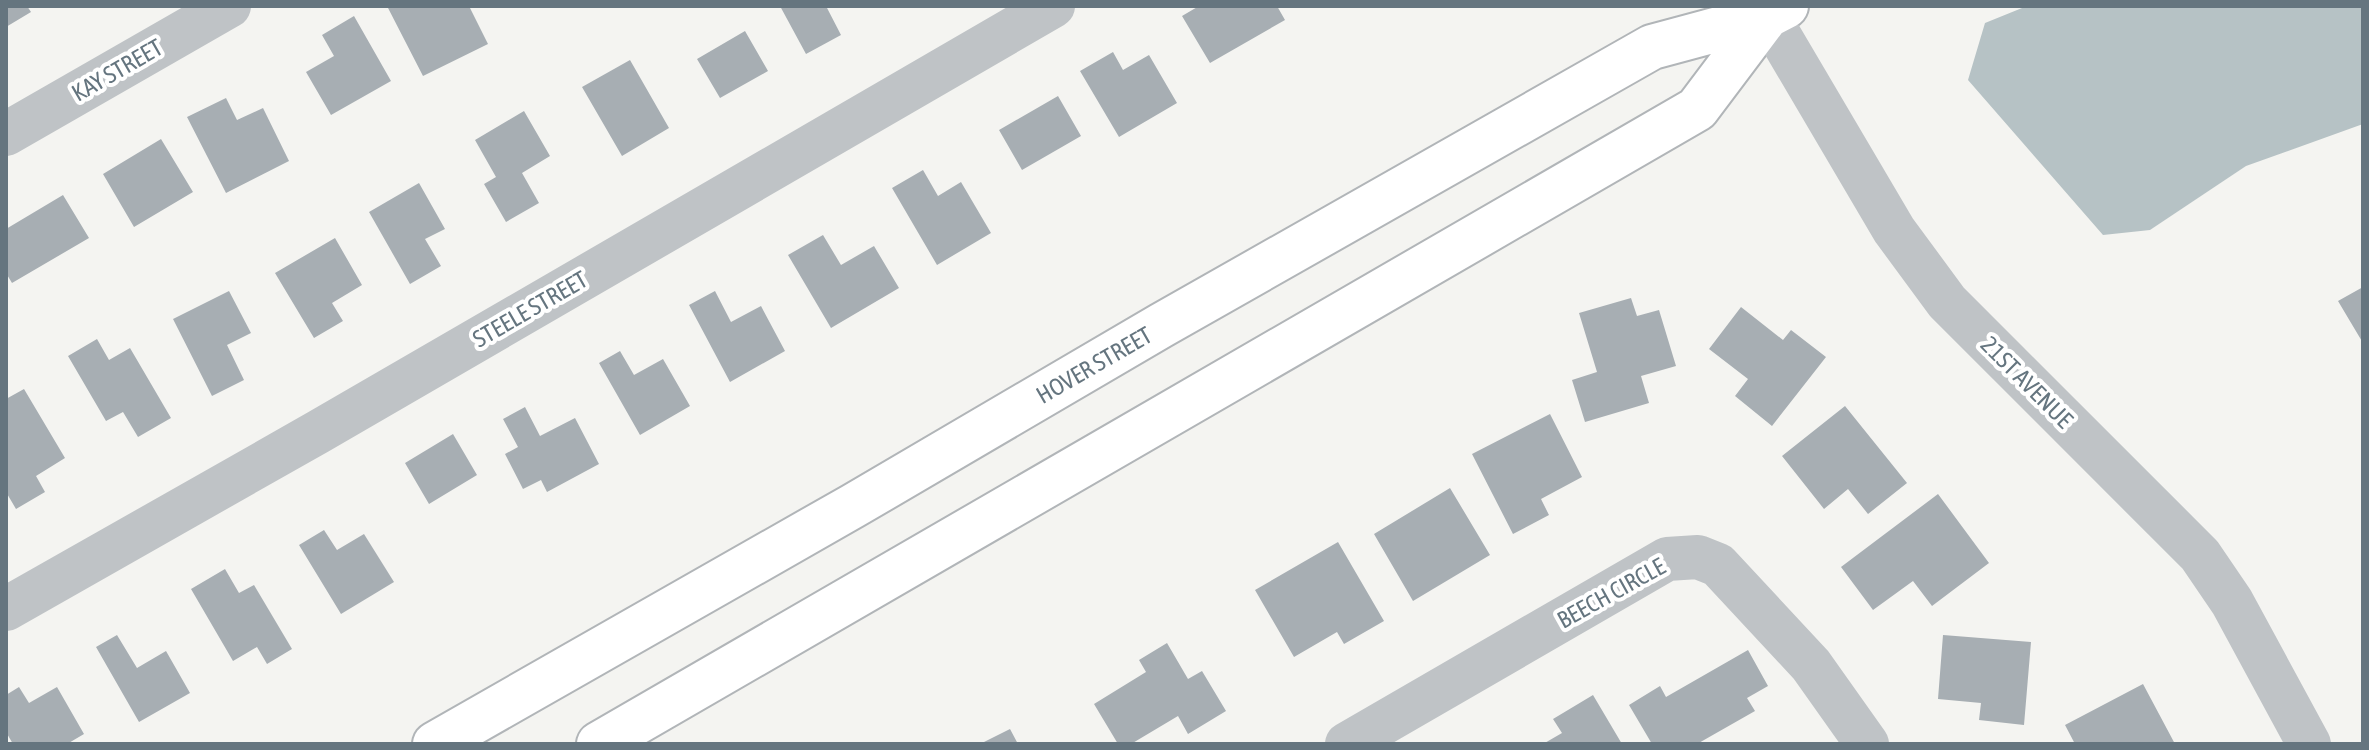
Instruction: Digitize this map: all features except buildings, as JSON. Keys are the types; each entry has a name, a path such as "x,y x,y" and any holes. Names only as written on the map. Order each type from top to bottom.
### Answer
{"main road":[{"name":"HOVER STREET","path":"435,744 1652,47 1772,9"},
{"path":"599,744 1697,109 1772,9"}],"street":[{"name":"KAY STREET","path":"6,134 229,6"},
{"name":"STEELE STREET","path":"6,609 305,440 1053,6"},
{"name":"21ST AVENUE","path":"1772,9 1894,230 1947,302 2200,555 2232,602 2309,744"},
{"name":"BEECH CIRCLE","path":"1347,744 1667,559 1698,557 1718,565 1811,665 1867,744"}],"shaded area":[{"path":"2027,6 2363,6 2363,124 2246,166 2150,230 2103,235 1968,80 1985,23"}]}
